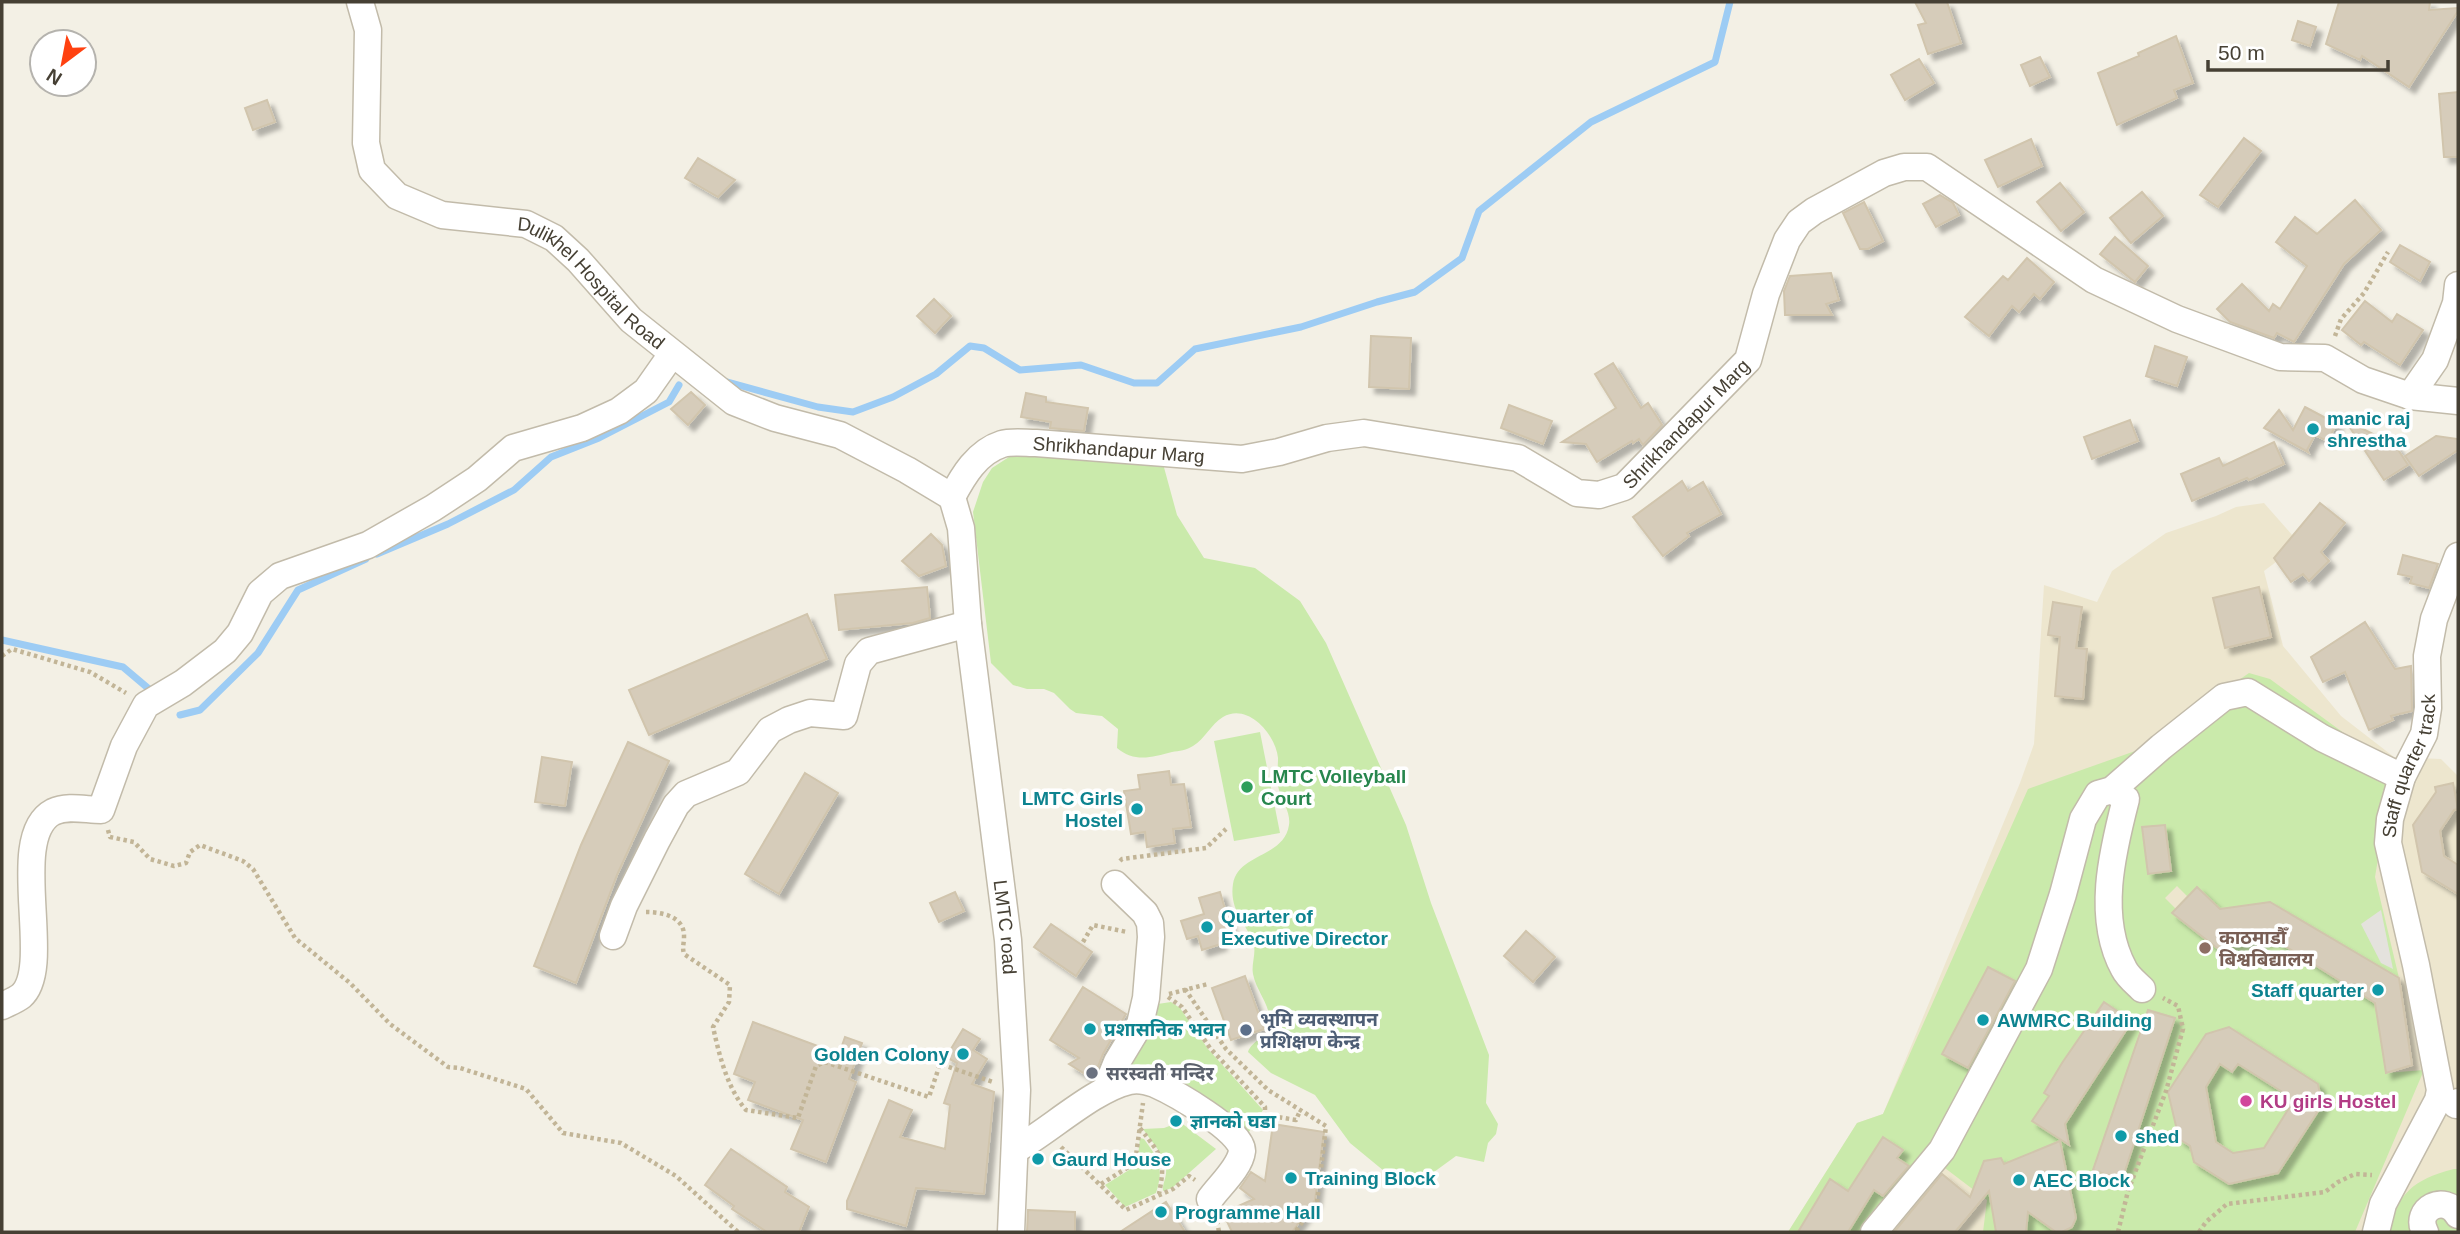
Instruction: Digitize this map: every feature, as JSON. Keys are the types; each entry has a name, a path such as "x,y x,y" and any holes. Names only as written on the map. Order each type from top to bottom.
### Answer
{"street":[{"name":"Dulikhel Hospital Road","path":"360,2 368,30 366,143 372,170 397,196 442,215 527,224 554,238 578,260 631,320 734,402 756,412 839,435 952,497"},
{"name":"Shrikhandapur Marg","path":"952,497 963,476 980,457 1002,444 1036,443 1242,459 1327,438 1364,433 1518,458 1577,493 1599,495 1623,487 1748,360 1766,294 1787,240 1799,222 1884,173 1904,167 1927,167 2094,280 2177,318 2280,357 2325,358 2362,380 2410,396 2458,401"},
{"path":"2410,396 2435,360 2456,303 2458,285"},
{"path":"2,1006 22,995 30,980 34,954 33,840 44,818 56,810 101,810 124,747 146,705 183,683 225,651 240,633 260,593 280,576 358,549 433,509 477,479 513,448 582,428 619,411 646,391 676,357"},
{"name":"LMTC road","path":"952,497 961,528 968,624 1009,940 1017,1090 1011,1232"},
{"name":"Staff quarter track","path":"2376,1232 2383,1204 2398,1177 2453,1103 2438,1074 2388,843 2390,819 2403,777 2424,734 2428,708 2427,656 2434,619 2458,556"},
{"path":"617,926 657,840 676,805 686,794 738,772 770,730 780,725 810,713 844,716 858,664 869,651 968,624"},
{"path":"1874,1232 1942,1150 2039,969 2084,819 2098,794 2112,790 2224,697 2248,692 2322,738 2403,777"},
{"path":"2112,790 2126,799 2115,843 2108,897 2111,936 2125,971 2142,989"},
{"path":"1106,1089 1117,1062 1140,1024 1146,998 1151,937 1150,923 1145,913 1115,884"},
{"path":"1015,1150 1106,1089 1132,1080 1153,1083 1181,1098 1233,1133 1240,1143 1242,1151 1236,1164 1210,1199"},
{"path":"2426,1232 2422,1220 2431,1206 2448,1204 2458,1215"}],"path":[{"path":"2325,358 2341,320 2364,293 2388,252"},
{"path":"2,648 90,672 146,705"},
{"path":"2,656 12,649"},
{"path":"101,810 110,837 134,842 150,859 174,866 186,863 190,852 200,845 243,861 253,869 295,938 350,983 390,1024 448,1067 460,1068 526,1089 563,1133 621,1143 665,1169 738,1232"},
{"path":"1115,884 1114,872 1122,859 1206,848 1226,829"},
{"path":"617,926 650,912 676,919 684,935 684,954 730,985 729,1002 713,1027 733,1089 746,1110 798,1118 816,1066 825,1062 929,1097 940,1064 1017,1090"},
{"path":"1083,942 1093,925 1151,937"},
{"path":"1209,984 1165,995 1182,1007 1210,1048 1265,1107 1265,1115 1248,1146 1242,1151"},
{"path":"1185,989 1226,1049 1268,1090 1326,1126 1317,1202 1295,1232"},
{"path":"2119,1232 2128,1191 2166,1091 2183,1028 2178,1006 2142,989"},
{"path":"1101,1184 1135,1163 1144,1081"},
{"path":"1265,1115 1296,1120 1300,1111"},
{"path":"1140,1128 1163,1161 1164,1171 1159,1195"},
{"path":"1045,1132 1126,1210 1173,1189 1189,1176 1210,1199"},
{"path":"2199,1232 2206,1222 2227,1204 2325,1192 2355,1174 2398,1177"}],"shaded area":[{"name":"काठमाडौँ बिश्वबिद्यालय","path":"2264,503 2300,544 2264,571 2283,646 2341,716 2394,757 2441,759 2458,776 2458,1232 1788,1232 1857,1123 1883,1114 2020,783 2034,744 2044,585 2097,602 2112,571 2166,533 2236,507"},
{"path":"2381,910 2393,969 2381,963 2361,924"}],"green space":[{"path":"1036,455 1162,460 1177,515 1204,558 1255,568 1300,601 1326,643 1406,825 1431,903 1489,1055 1486,1103 1498,1124 1496,1134 1488,1143 1484,1162 1456,1156 1423,1180 1413,1182 1398,1179 1350,1143 1315,1095 1271,1073 1248,1052 1267,1032 1270,1017 1255,980 1254,947 1233,902 1233,884 1243,866 1279,844 1289,825 1288,812 1278,786 1276,749 1259,723 1242,714 1232,714 1219,720 1191,747 1151,757 1130,756 1117,748 1118,729 1102,716 1076,713 1054,693 1044,689 1027,689 1013,685 991,663 973,512 983,482 992,468 1009,457"},
{"name":"काठमाडौँ बिश्वबिद्यालय","path":"2249,673 2270,679 2393,769 2375,877 2399,978 2270,902 2220,909 2197,888 2188,897 2177,886 2165,898 2176,909 2173,914 2217,947 2274,939 2375,1003 2386,1073 2424,1070 2355,1232 1983,1232 1987,1200 1937,1162 1873,1232 1788,1232 1857,1123 1883,1114 2028,789 2138,750"},
{"name":"LMTC Volleyball Court","path":"1260,732 1280,833 1234,841 1214,741"},
{"path":"1171,1002 1180,1008 1208,1049 1263,1110 1247,1135 1194,1091 1171,1076 1153,1070 1128,1070 1151,1005"},
{"path":"1180,1122 1216,1149 1172,1188 1163,1191 1165,1164 1143,1129 1164,1128"},
{"path":"1140,1138 1144,1139 1153,1152 1159,1164 1160,1177 1156,1193 1125,1207 1105,1185 1137,1165"},
{"path":"2458,1169 2458,1232 2385,1232 2396,1207 2409,1190 2427,1178"}],"building":[{"path":"1915,2 1947,2 1961,43 1928,54 1918,25 1926,23"},
{"path":"2339,2 2430,2 2429,10 2458,8 2458,11 2409,87 2362,56 2360,60 2326,44"},
{"path":"2298,21 2316,27 2310,46 2292,40"},
{"path":"2176,36 2193,83 2174,90 2177,98 2117,125 2098,73 2139,56 2138,53"},
{"path":"2040,57 2050,77 2030,86 2021,65"},
{"path":"1919,59 1934,83 1905,100 1891,75"},
{"path":"2458,92 2458,157 2444,157 2439,94"},
{"path":"267,100 275,122 253,130 245,108"},
{"path":"2244,138 2261,151 2218,207 2200,195"},
{"path":"2031,139 2042,166 1998,187 1985,160"},
{"path":"698,158 735,180 718,197 685,178"},
{"path":"2060,183 2084,212 2061,231 2037,202"},
{"path":"2142,192 2163,216 2131,243 2110,218"},
{"path":"1940,195 1953,203 1959,215 1936,227 1923,204"},
{"path":"2355,200 2381,230 2344,264 2294,342 2277,333 2274,338 2230,322 2217,309 2242,284 2269,311 2273,304 2280,309 2307,266 2276,242 2295,217 2317,234"},
{"path":"1864,202 1883,241 1868,249 1860,249 1843,213"},
{"path":"2115,237 2148,266 2135,282 2100,254"},
{"path":"2400,245 2430,262 2420,281 2390,262"},
{"path":"2027,258 2054,282 2040,299 2034,294 2019,312 2012,306 1989,336 1965,317 2003,276 2008,280"},
{"path":"1831,273 1839,300 1826,304 1832,315 1785,315 1784,291 1790,276"},
{"path":"934,299 951,316 935,333 917,316"},
{"path":"2365,301 2392,322 2397,314 2423,330 2400,365 2364,342 2361,345 2342,330"},
{"path":"1371,336 1411,338 1409,389 1369,387"},
{"path":"2155,346 2187,357 2177,386 2146,376"},
{"path":"1613,363 1641,408 1648,403 1662,425 1643,445 1639,439 1633,443 1632,441 1597,462 1586,444 1562,442 1616,408 1595,374"},
{"path":"691,392 705,405 688,425 671,409"},
{"path":"1026,393 1046,397 1046,402 1088,408 1084,431 1050,428 1051,422 1021,417"},
{"path":"1509,405 1552,421 1543,444 1501,428"},
{"name":"manic raj shrestha","path":"2305,407 2337,424 2327,441 2315,435 2308,452 2264,428 2279,410 2293,430"},
{"path":"2130,420 2138,441 2092,459 2084,437"},
{"path":"2345,420 2395,445 2408,465 2384,480"},
{"path":"2436,436 2458,439 2458,450 2419,476 2405,456"},
{"path":"2274,442 2284,464 2192,501 2181,474 2219,458 2223,466"},
{"path":"1682,481 1688,491 1703,482 1721,514 1687,533 1689,536 1663,556 1633,517"},
{"path":"2320,503 2345,523 2321,552 2329,561 2309,581 2303,574 2291,582 2274,558"},
{"path":"931,534 942,545 946,566 919,576 902,561"},
{"path":"2403,555 2438,564 2429,588 2410,583 2412,577 2398,574"},
{"path":"927,587 930,618 913,623 839,630 835,595"},
{"path":"2259,587 2271,637 2225,648 2213,598"},
{"path":"2053,602 2082,607 2076,648 2087,649 2083,699 2055,696 2060,637 2048,635"},
{"path":"807,614 827,659 649,735 629,690"},
{"path":"2365,622 2395,669 2411,666 2412,711 2391,716 2393,720 2369,730 2345,672 2323,682 2311,657"},
{"path":"628,742 669,761 617,875 576,983 534,966 581,845"},
{"path":"542,757 572,762 565,806 535,802"},
{"name":"LMTC Girls Hostel","path":"1169,771 1171,785 1184,784 1191,827 1173,829 1175,843 1147,847 1145,832 1131,834 1124,791 1140,789 1138,775"},
{"path":"805,773 838,793 779,894 745,874"},
{"path":"2453,783 2458,809 2454,810 2440,831 2444,856 2458,865 2458,894 2422,872 2413,825 2436,792 2435,787"},
{"path":"2165,825 2171,871 2148,874 2142,827"},
{"name":"Staff quarter","path":"2197,887 2220,909 2270,902 2399,978 2412,1065 2386,1073 2375,1003 2274,939 2217,948 2172,913"},
{"path":"955,892 964,911 939,922 930,903"},
{"name":"Quarter of Executive Director","path":"1220,892 1232,933 1219,938 1221,944 1202,950 1198,936 1187,939 1181,921 1204,914 1199,898"},
{"path":"1051,924 1092,952 1076,976 1034,947"},
{"path":"1526,931 1555,957 1533,982 1504,956"},
{"name":"AWMRC Building","path":"1988,967 2015,981 1968,1068 1942,1054"},
{"path":"1245,976 1264,1029 1231,1040 1212,988"},
{"name":"प्रशासनिक भवन","path":"1083,987 1126,1014 1103,1054 1093,1079 1069,1064 1079,1058 1050,1040"},
{"path":"2104,1002 2132,1021 2065,1124 2069,1145 2032,1121 2049,1096 2044,1093 2062,1063"},
{"path":"2148,1010 2175,1018 2122,1180 2093,1170"},
{"path":"753,1022 839,1054 845,1037 862,1043 849,1079 856,1082 826,1162 791,1149 803,1120 748,1100 755,1082 734,1074"},
{"path":"2229,1027 2318,1084 2322,1105 2278,1173 2229,1184 2194,1162 2190,1146 2179,1139 2168,1092 2206,1034","holes":["2220,1064 2232,1072 2238,1064 2284,1093 2279,1102 2289,1108 2264,1148 2233,1153 2216,1142 2206,1087"]},
{"path":"963,1029 980,1039 973,1050 987,1059 972,1084 994,1092 984,1194 916,1188 906,1226 847,1209 847,1201 889,1100 912,1110 900,1137 945,1149 950,1105 944,1103 957,1063 946,1057"},
{"name":"Training Block","path":"1273,1124 1324,1132 1315,1200 1292,1232 1232,1232 1223,1213 1254,1199 1240,1188 1251,1172 1265,1181"},
{"path":"1883,1137 1903,1150 1897,1158 1909,1166 1883,1196 1874,1190 1848,1232 1798,1232 1830,1179 1848,1191"},
{"name":"AEC Block","path":"2060,1141 2076,1218 2072,1227 2056,1232 2028,1212 2026,1232 1996,1232 1989,1191 1955,1232 1894,1232 1942,1174 1970,1197 1984,1161 2001,1158 2004,1164"},
{"path":"731,1149 787,1187 785,1192 809,1207 799,1232 767,1232 732,1209 734,1206 705,1185"},
{"name":"Programme Hall","path":"1166,1202 1185,1232 1120,1232"},
{"path":"1028,1210 1075,1212 1075,1232 1027,1232"}],"waterway":[{"path":"724,381 818,407 853,412 893,397 936,374 970,346 984,348 1020,370 1081,365 1134,383 1157,383 1195,349 1301,327 1415,292 1462,258 1479,211 1591,122 1715,62 1730,2"},
{"path":"377,554 448,524 514,490 551,457 599,438 669,402 679,385"},
{"path":"180,715 200,710 258,653 298,590 366,559"},
{"path":"2,640 123,667 149,689"}],"place":[{"name":"manic raj shrestha","path":"2313,429"},
{"name":"LMTC Volleyball Court","path":"1247,787"},
{"name":"LMTC Girls Hostel","path":"1137,809"},
{"name":"Quarter of Executive Director","path":"1207,927"},
{"name":"काठमाडौँ बिश्वबिद्यालय","path":"2205,948"},
{"name":"Staff quarter","path":"2378,990"},
{"name":"AWMRC Building","path":"1983,1020"},
{"name":"प्रशासनिक भवन","path":"1090,1029"},
{"name":"भूमि व्यवस्थापन प्रशिक्षण केन्द्र","path":"1246,1030"},
{"name":"Golden Colony","path":"963,1054"},
{"name":"सरस्वती मन्दिर","path":"1092,1073"},
{"name":"KU girls Hostel","path":"2246,1101"},
{"name":"ज्ञानको घडा","path":"1176,1121"},
{"name":"shed","path":"2121,1136"},
{"name":"Gaurd House","path":"1038,1159"},
{"name":"Training Block","path":"1291,1178"},
{"name":"AEC Block","path":"2019,1180"},
{"name":"Programme Hall","path":"1161,1212"}]}
